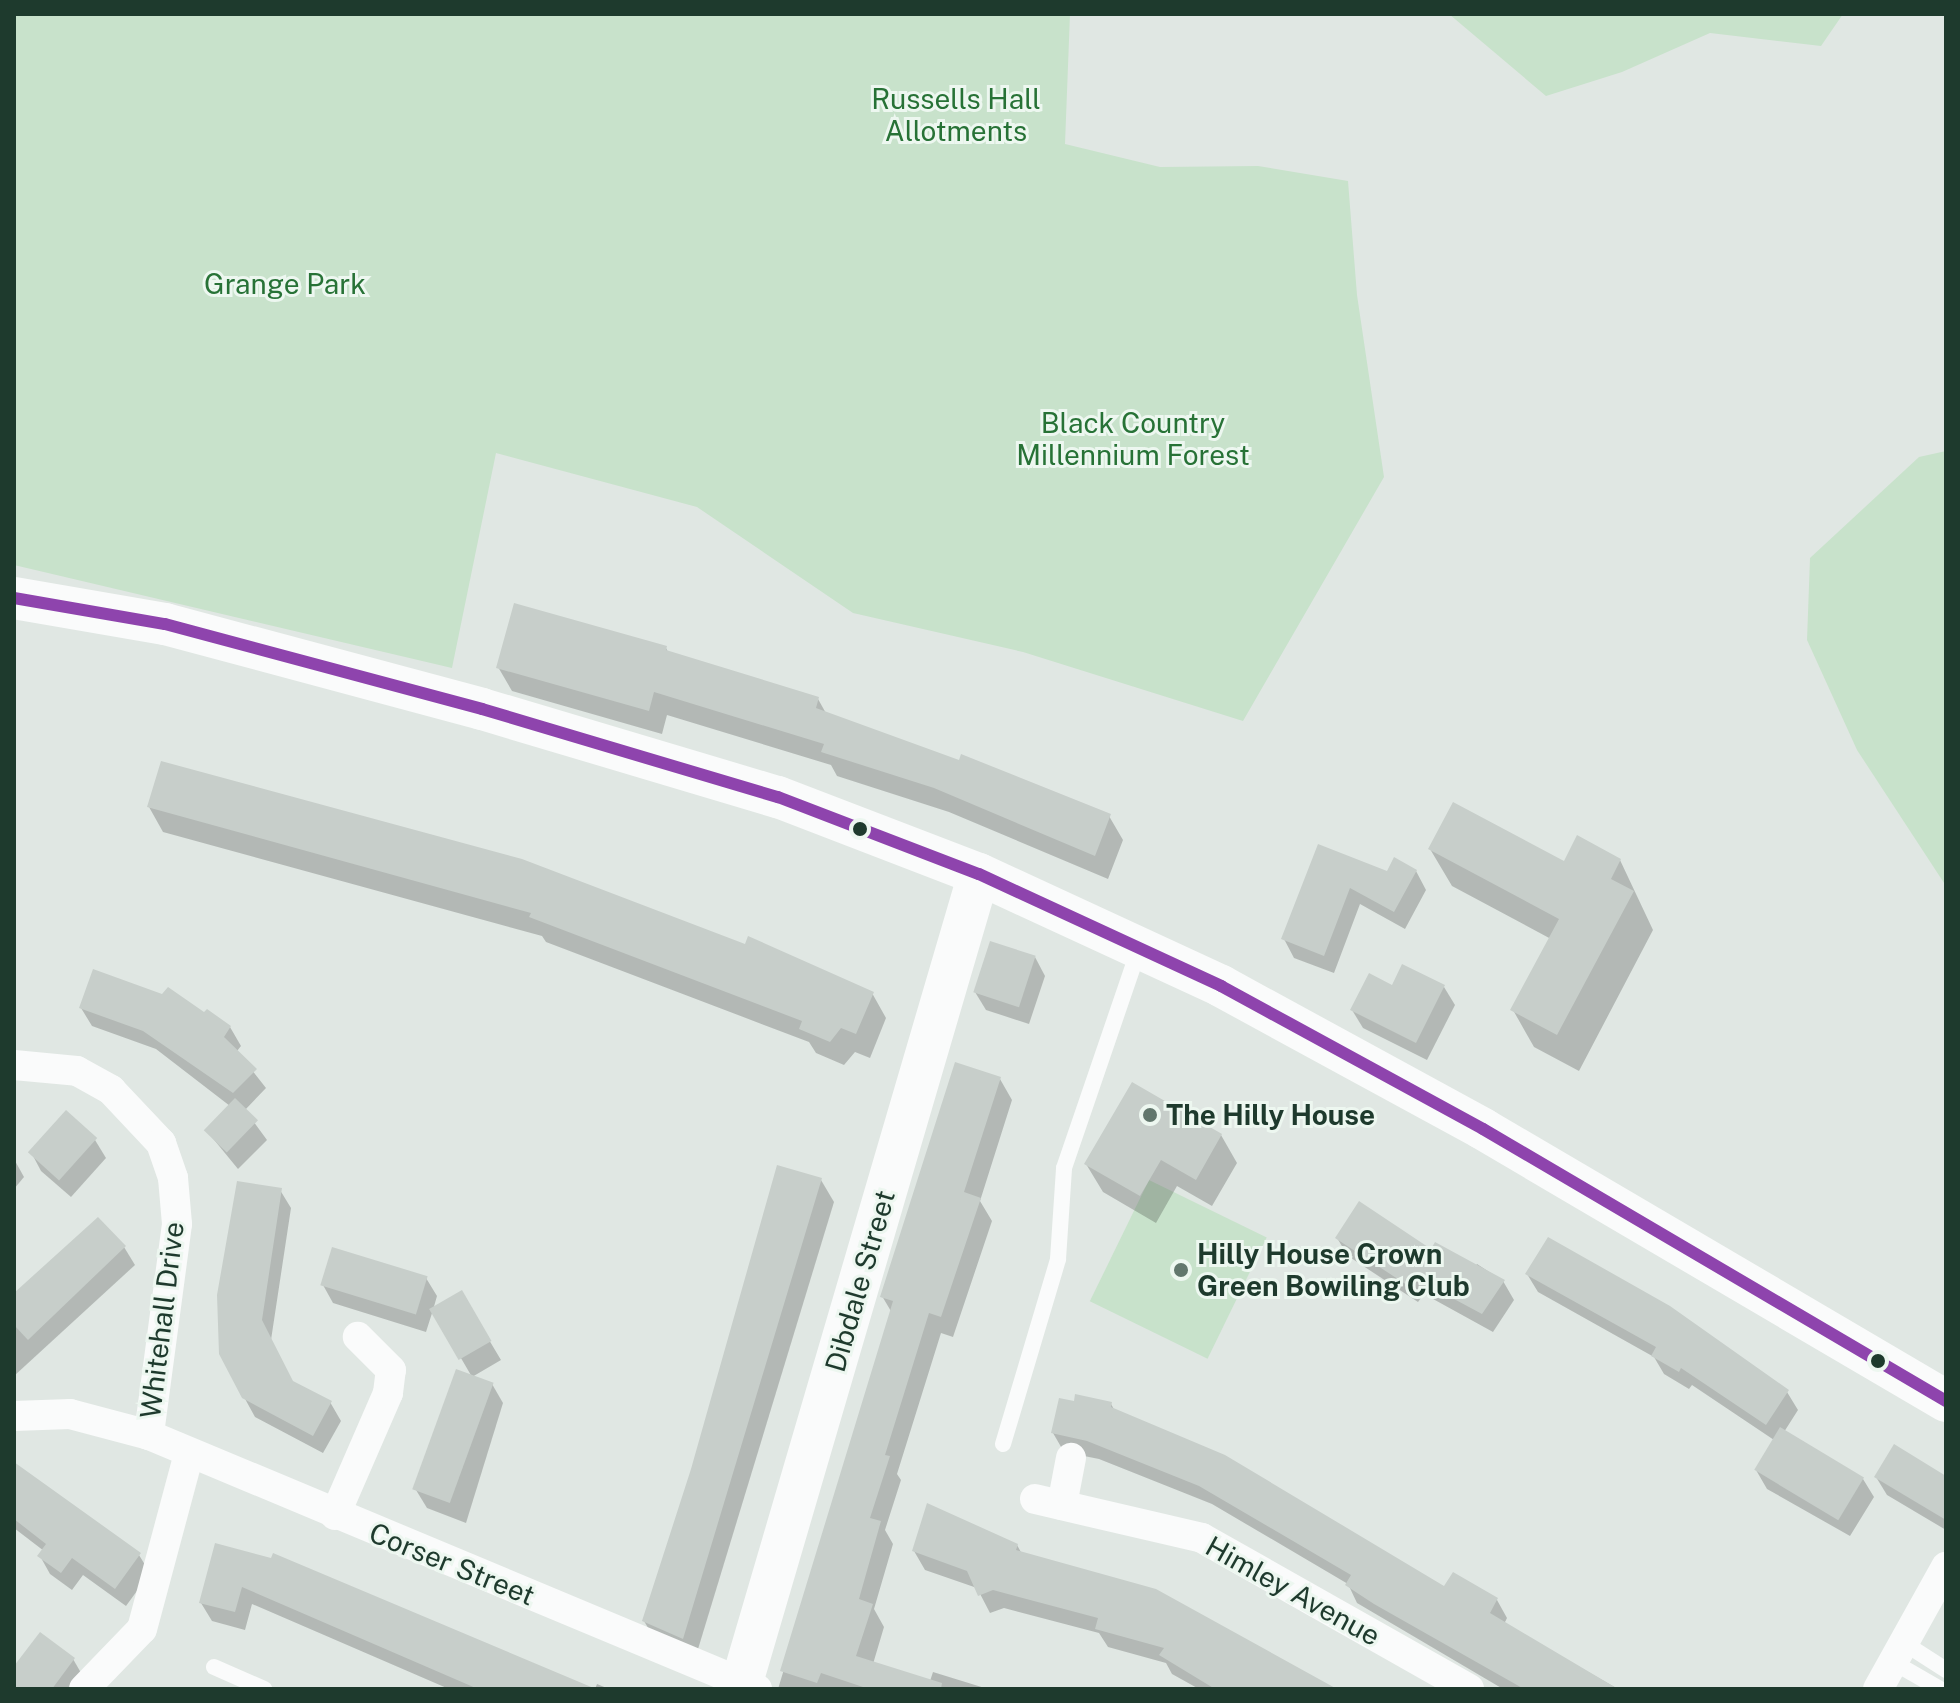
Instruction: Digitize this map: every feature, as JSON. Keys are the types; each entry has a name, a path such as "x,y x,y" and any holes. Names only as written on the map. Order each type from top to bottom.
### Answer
{"main road":[{"path":"14,598 165,624 482,709 778,797 979,874 1221,986 1483,1129 1946,1401"},
{"name":"Dibdale Street","path":"747,1687 979,874"}],"street":[{"name":"Whitehall Drive","path":"14,1065 77,1071 111,1090 161,1143 173,1178 177,1224 149,1435"},
{"path":"335,1515 388,1393 391,1370 358,1337"},
{"name":"Corser Street","path":"14,1416 70,1414 149,1435 747,1687"},
{"path":"84,1689 142,1629 189,1454"},
{"name":"Himley Avenue","path":"1071,1458 1048,1502 1202,1538 1469,1689"},
{"path":"1878,1689 1946,1567"}],"lane":[{"path":"1003,1444 1058,1259 1064,1168 1140,948"},
{"path":"1898,1653 1946,1670"},
{"path":"1898,1653 1940,1689"},
{"path":"214,1667 264,1689"}],"green space":[{"path":"14,14 1070,14 1065,144 1160,167 1258,166 1348,181 1357,295 1384,477 1243,721 1023,652 853,613 697,507 496,453 452,668 14,565"},
{"path":"1449,14 1843,14 1821,46 1710,33 1622,72 1546,96"},
{"path":"1946,451 1946,886 1857,750 1807,640 1810,558 1919,457"},
{"name":"Hilly House Crown Green Bowiling Club","path":"1149,1180 1267,1237 1208,1359 1090,1301"}],"building":[{"path":"514,603 667,646 666,650 819,697 816,708 959,760 961,754 1111,814 1095,856 934,788 821,752 824,744 654,692 649,711 496,668"},
{"path":"161,761 522,859 745,944 748,936 874,992 856,1034 841,1028 830,1042 799,1029 802,1021 529,917 531,913 147,807"},
{"path":"1453,802 1564,861 1577,835 1621,859 1611,879 1634,891 1557,1035 1510,1010 1559,919 1428,849"},
{"path":"1318,844 1387,871 1394,857 1417,870 1394,912 1350,888 1324,956 1281,939"},
{"path":"990,941 1036,956 1019,1007 973,992"},
{"path":"1402,964 1445,985 1416,1043 1350,1010 1369,973 1392,985"},
{"path":"93,969 162,994 168,987 204,1012 207,1009 231,1026 224,1037 257,1069 233,1093 143,1031 79,1008"},
{"path":"955,1062 1001,1077 964,1192 981,1198 941,1317 929,1313 885,1455 890,1456 870,1518 881,1521 859,1599 873,1604 856,1656 942,1683 941,1689 869,1689 821,1673 817,1683 780,1671 893,1301 880,1297"},
{"path":"1132,1082 1222,1134 1196,1180 1161,1160 1140,1196 1084,1164"},
{"path":"235,1098 258,1120 227,1153 204,1130"},
{"path":"66,1110 97,1138 59,1180 28,1152"},
{"path":"777,1165 822,1178 683,1639 642,1621 691,1469"},
{"path":"237,1181 282,1188 262,1320 293,1381 332,1401 313,1436 242,1398 219,1354 217,1295"},
{"path":"1359,1201 1431,1249 1435,1242 1505,1280 1482,1314 1413,1277 1407,1285 1335,1238"},
{"path":"98,1217 126,1246 28,1340 14,1325 14,1293"},
{"path":"1548,1237 1670,1306 1789,1390 1766,1425 1681,1368 1679,1372 1651,1356 1656,1347 1525,1274"},
{"path":"332,1247 428,1276 416,1314 320,1285"},
{"path":"462,1290 492,1341 459,1360 429,1309"},
{"path":"456,1369 494,1383 450,1503 412,1489"},
{"path":"1075,1394 1112,1402 1111,1407 1225,1455 1444,1586 1453,1572 1498,1598 1490,1613 1618,1689 1524,1689 1374,1604 1345,1585 1351,1575 1199,1486 1087,1441 1051,1433 1059,1398 1074,1401"},
{"path":"1780,1427 1864,1477 1838,1520 1754,1470"},
{"path":"1894,1444 1946,1476 1946,1520 1874,1477"},
{"path":"14,1462 141,1553 115,1589 72,1558 61,1573 37,1556 46,1544 14,1519"},
{"path":"927,1503 1018,1544 1016,1550 1156,1589 1337,1689 1215,1689 1159,1655 1164,1648 1095,1629 1098,1618 993,1590 978,1596 967,1571 912,1551"},
{"path":"215,1543 271,1558 273,1553 596,1689 478,1689 242,1587 235,1612 199,1603"},
{"path":"40,1632 75,1658 52,1689 14,1689 14,1666"}],"transit line":[{"path":"14,598 165,624 482,709 778,797 979,874 1221,986 1483,1129 1946,1401"}],"place":[{"name":"The Hilly House","path":"1150,1115"},
{"name":"Hilly House Crown Green Bowiling Club","path":"1181,1270"}],"park label":[{"name":"Russells Hall Allotments","path":"956,115"},
{"name":"Grange Park","path":"285,284"},
{"name":"Black Country Millennium Forest","path":"1133,439"}]}
